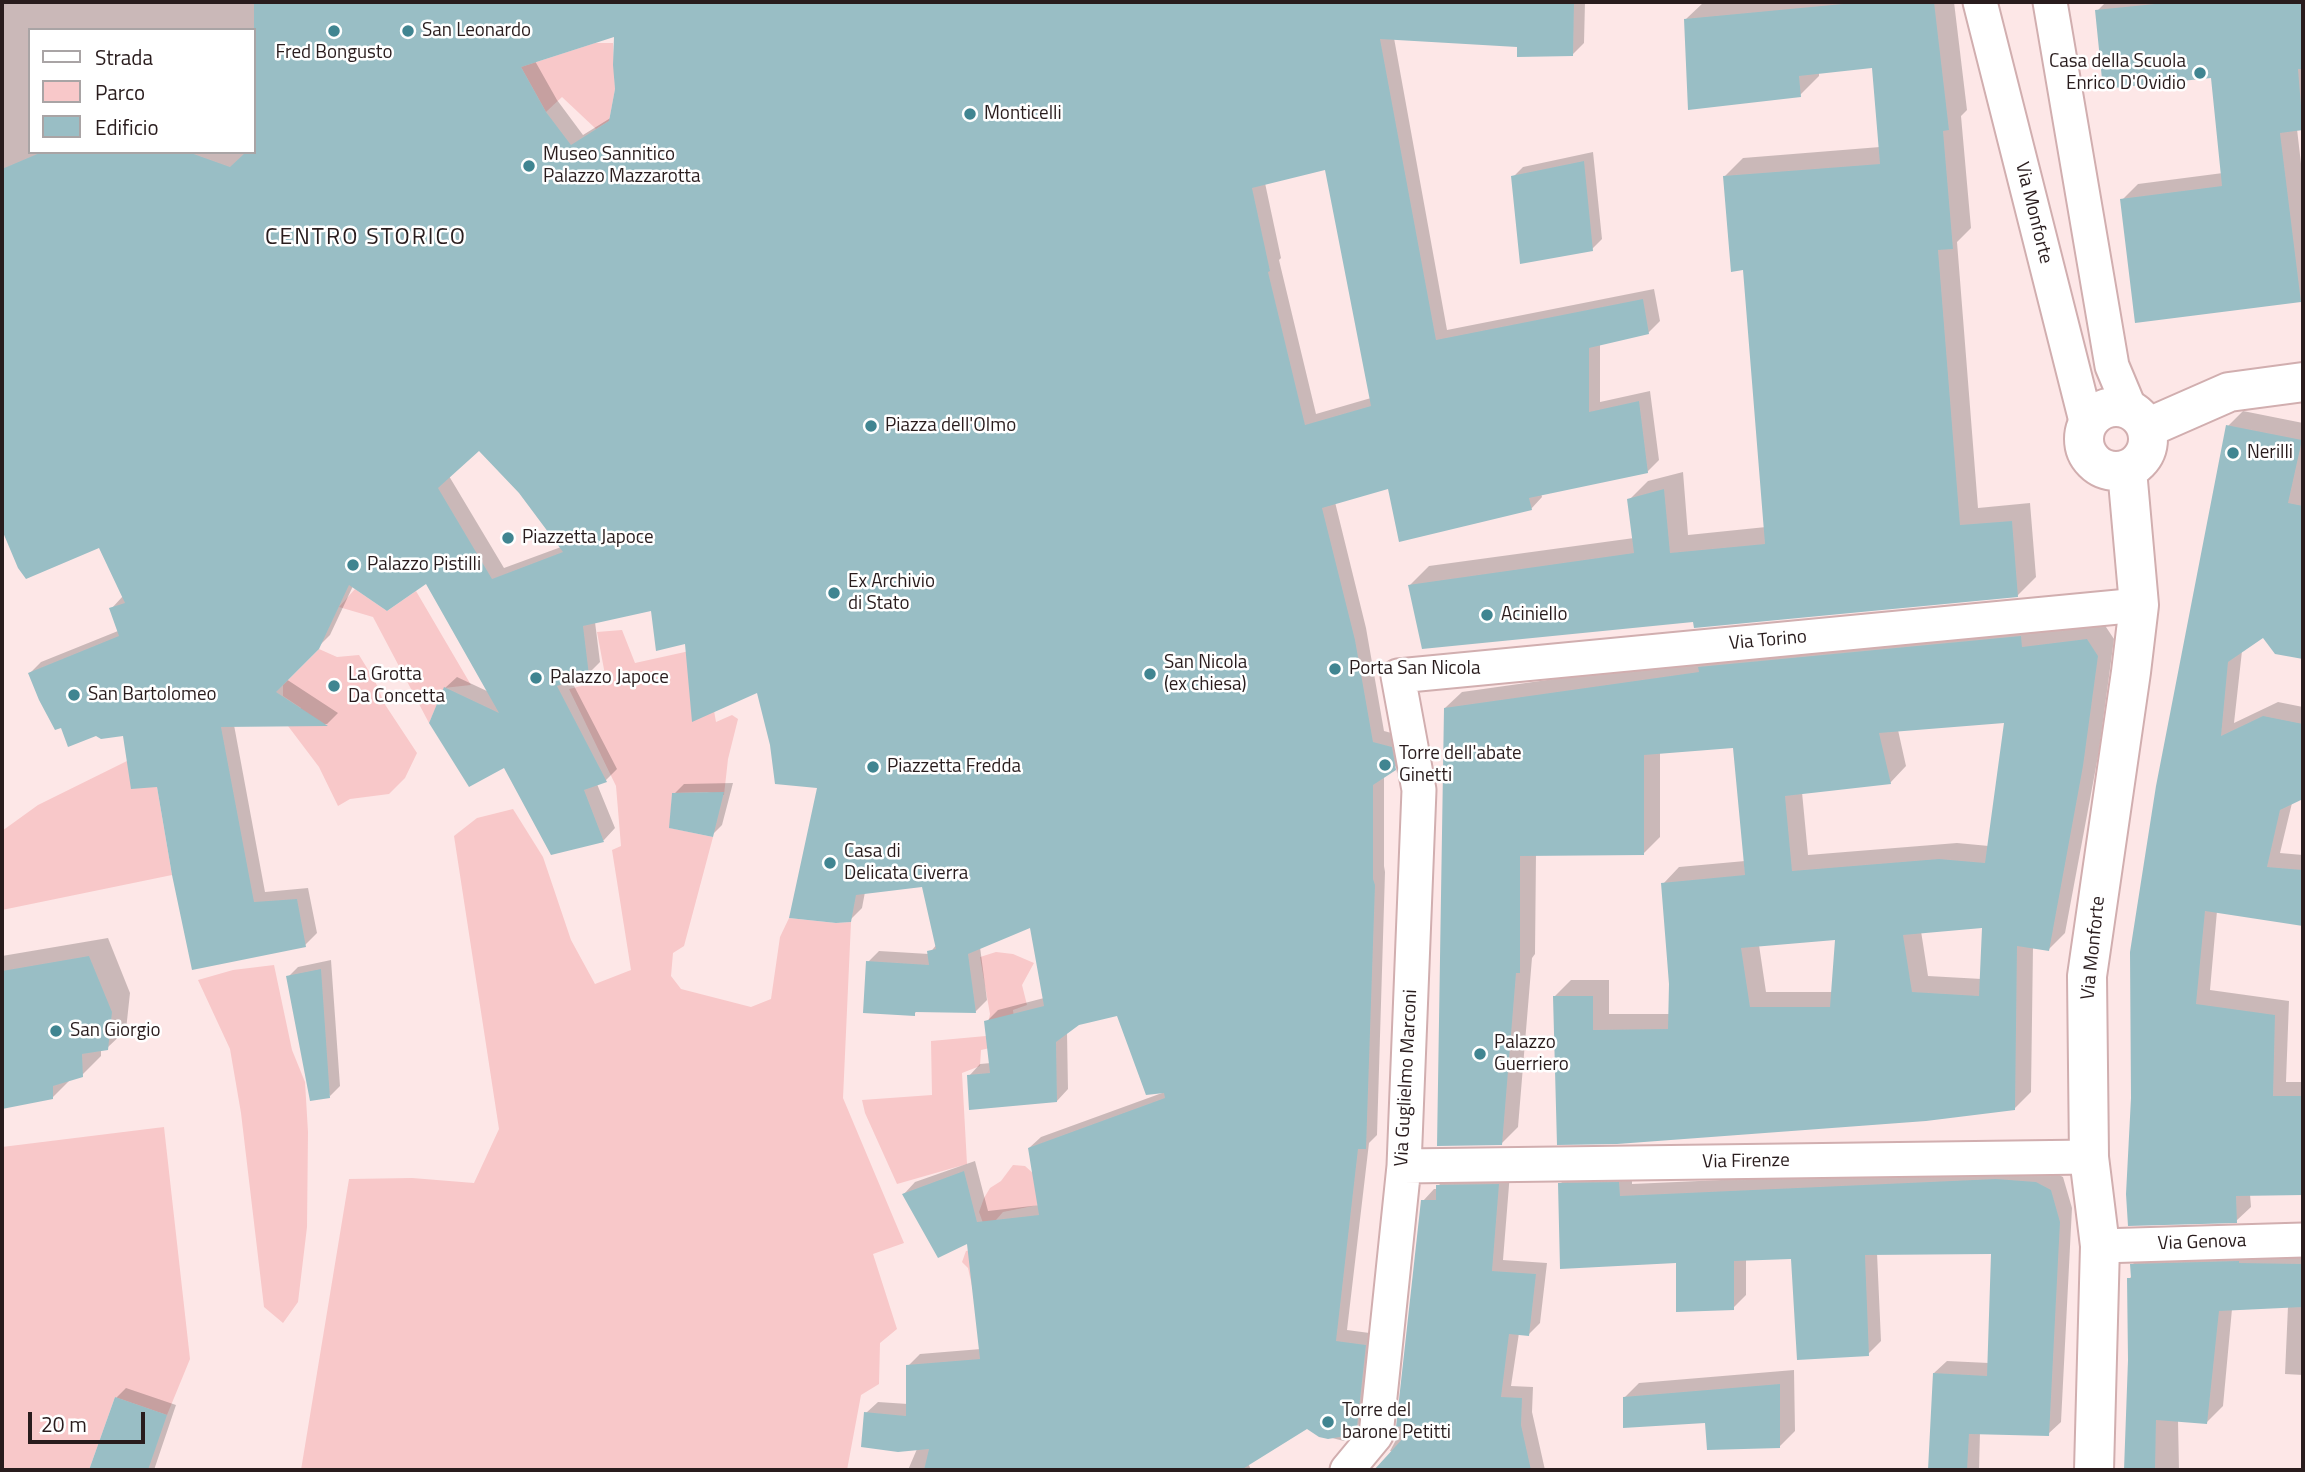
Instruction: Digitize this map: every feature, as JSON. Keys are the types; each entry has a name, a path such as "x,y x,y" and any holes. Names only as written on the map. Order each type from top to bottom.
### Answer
{"street":[{"name":"Via Monforte","path":"1980,2 2087,425"},
{"path":"2050,2 2112,366 2138,419 2148,441 2146,453 2138,463 2127,470 2114,472 2092,461 2085,449 2084,437 2087,425 2105,408 2118,406 2138,419 2229,392 2303,382"},
{"name":"Via Monforte","path":"2094,1470 2100,1246 2090,1157 2087,976 2131,672 2138,605 2127,470"},
{"name":"Via Torino","path":"1398,676 2138,605"},
{"name":"Via Guglielmo Marconi","path":"1347,1470 1376,1435 1404,1166 1419,790 1398,676"},
{"name":"Via Firenze","path":"1404,1166 2090,1157"},
{"name":"Via Genova","path":"2100,1246 2303,1240"}],"green space":[{"path":"595,43 613,43 615,89 609,121 596,129 562,97 546,112 521,67"},
{"path":"355,589 387,611 416,591 471,685 444,688 429,723 373,617 339,607"},
{"path":"622,630 635,663 703,648 716,722 732,715 738,719 728,759 724,795 707,792 672,793 670,828 713,837 684,946 673,953 671,976 681,989 751,1007 771,999 780,937 789,918 851,922 843,1098 904,1243 873,1254 897,1329 880,1343 879,1384 861,1395 847,1470 301,1470 349,1179 412,1178 474,1183 499,1129 454,836 477,818 513,809 543,857 571,940 595,984 631,970 612,850 621,846 616,786 569,689 606,680 597,632"},
{"path":"319,649 337,657 359,655 375,681 384,703 417,753 405,778 389,794 350,799 338,806 319,767 288,726 301,708 283,696 283,685"},
{"path":"127,761 157,787 172,875 2,910 2,831 38,805"},
{"path":"996,952 1013,954 1034,963 1022,985 1027,1005 1013,1010 1017,1042 981,1050 980,1066 962,1073 967,1164 897,1184 865,1113 862,1100 932,1095 931,1041 986,1036 990,1014 980,957"},
{"path":"274,965 292,1050 305,1082 308,1132 307,1227 298,1302 283,1323 264,1307 241,1113 230,1049 198,980 233,970"},
{"path":"164,1127 190,1359 167,1415 115,1397 89,1470 2,1470 2,1147"},
{"path":"1013,1165 1025,1166 1034,1174 1038,1205 1003,1212 996,1220 1002,1238 972,1286 968,1268 962,1262 966,1251 980,1248 983,1223 979,1212 984,1198"}],"building":[{"path":"254,2 1574,2 1573,56 1517,57 1517,47 1380,39 1436,340 1643,299 1649,334 1589,348 1589,412 1639,401 1648,473 1529,498 1532,510 1399,542 1388,489 1322,508 1355,640 1373,742 1392,747 1396,770 1373,785 1375,885 1366,1149 1358,1149 1336,1341 1366,1345 1357,1427 1351,1435 1328,1439 1307,1429 1241,1470 924,1470 929,1449 898,1452 861,1447 864,1412 906,1416 906,1365 980,1359 967,1244 938,1258 902,1194 964,1171 977,1222 1039,1215 1028,1148 1165,1098 1164,1093 1146,1095 1117,1016 1079,1025 1056,1042 1057,1102 969,1110 967,1075 990,1073 984,1021 1044,1006 1030,928 968,954 976,1013 915,1012 915,1016 863,1013 866,961 929,965 927,951 936,949 922,887 856,895 851,922 789,918 817,788 775,784 770,745 757,693 692,722 685,644 656,651 651,611 583,626 589,675 557,686 607,782 584,790 604,842 551,855 504,768 469,787 429,723 444,687 499,713 426,584 387,611 349,585 319,649 276,692 328,726 221,727 254,902 297,899 306,947 192,970 157,787 131,789 123,736 101,739 96,736 68,747 61,728 55,730 28,673 119,636 109,608 125,603 99,548 26,579 18,568 2,530 2,169 37,154 194,154 230,167 244,154 256,154","holes":["614,37 615,89 609,121 571,145 546,112 521,67","1325,170 1371,406 1305,425 1268,272 1270,271 1252,188","479,451 519,493 563,552 492,579 438,488"]},
{"path":"1864,2 1934,2 1949,130 1943,131 1953,249 1938,250 1960,525 2012,521 2018,597 1694,628 1693,622 1422,649 1408,585 1634,553 1627,499 1664,489 1670,553 1765,544 1743,270 1731,272 1723,176 1880,164 1872,68 1799,76 1801,97 1688,110 1684,19"},
{"path":"2175,2 2303,2 2303,69 2298,69 2303,130 2280,133 2301,302 2135,323 2120,199 2222,186 2211,78 2103,89 2095,10"},
{"path":"1584,161 1593,251 1520,264 1511,176"},
{"path":"2226,425 2302,440 2288,503 2303,506 2303,659 2275,654 2263,638 2228,662 2221,736 2263,716 2303,724 2303,799 2280,810 2267,867 2303,870 2303,926 2205,911 2196,1004 2275,1015 2273,1096 2303,1096 2303,1195 2236,1196 2237,1223 2128,1226 2126,1194 2131,1098 2130,952 2156,786"},
{"path":"2021,636 2022,647 2087,639 2098,656 2083,766 2049,951 2017,946 2015,1110 1926,1121 1617,1144 1557,1145 1553,996 1593,996 1593,1030 1668,1029 1669,984 1661,883 1745,875 1733,748 1644,755 1644,855 1520,856 1520,973 1516,973 1502,1145 1437,1146 1444,708 1699,672 1698,667","holes":["2004,723 1985,863 1939,859 1792,871 1785,796 1891,784 1879,733","1982,928 1979,996 1912,992 1903,935","1835,940 1830,1007 1750,1007 1741,948"]},
{"path":"724,792 713,837 669,828 672,793"},
{"name":"San Giorgio","path":"89,956 112,1012 108,1050 82,1054 83,1077 53,1086 53,1099 2,1109 2,971"},
{"path":"321,969 330,1098 310,1101 286,976"},
{"path":"1996,1179 2036,1182 2051,1190 2060,1222 2049,1436 1969,1434 1967,1470 1928,1470 1933,1373 1987,1376 1991,1254 1865,1255 1869,1356 1797,1360 1791,1259 1734,1261 1734,1310 1676,1312 1676,1263 1560,1269 1558,1183 1619,1182 1620,1196"},
{"path":"1499,1184 1492,1271 1536,1274 1529,1336 1509,1334 1501,1397 1522,1398 1521,1425 1531,1470 1374,1470 1416,1424 1396,1427 1421,1200 1436,1200 1436,1185"},
{"path":"2239,1261 2303,1264 2303,1307 2219,1311 2207,1424 2156,1420 2155,1470 2124,1470 2128,1360 2127,1278 2131,1278 2130,1264"},
{"path":"1780,1384 1780,1448 1707,1450 1705,1423 1623,1428 1623,1397"},
{"path":"115,1397 167,1415 148,1470 89,1470"}],"place":[{"name":"Fred Bongusto","path":"334,31"},
{"name":"San Leonardo","path":"408,31"},
{"name":"Casa della Scuola Enrico D'Ovidio","path":"2200,73"},
{"name":"Monticelli","path":"970,114"},
{"name":"Museo Sannitico Palazzo Mazzarotta","path":"529,166"},
{"name":"Piazza dell'Olmo","path":"871,426"},
{"name":"Nerilli","path":"2233,453"},
{"name":"Piazzetta Japoce","path":"508,538"},
{"name":"Palazzo Pistilli","path":"353,565"},
{"name":"Ex Archivio di Stato","path":"834,593"},
{"name":"Aciniello","path":"1487,615"},
{"name":"Porta San Nicola","path":"1335,669"},
{"name":"San Nicola (ex chiesa)","path":"1150,674"},
{"name":"Palazzo Japoce","path":"536,678"},
{"name":"La Grotta Da Concetta","path":"334,686"},
{"name":"San Bartolomeo","path":"74,695"},
{"name":"Torre dell'abate Ginetti","path":"1385,765"},
{"name":"Piazzetta Fredda","path":"873,767"},
{"name":"Casa di Delicata Civerra","path":"830,863"},
{"name":"San Giorgio","path":"56,1031"},
{"name":"Palazzo Guerriero","path":"1480,1054"},
{"name":"Torre del barone Petitti","path":"1328,1422"}],"district":[{"name":"CENTRO STORICO","path":"366,238"}]}
